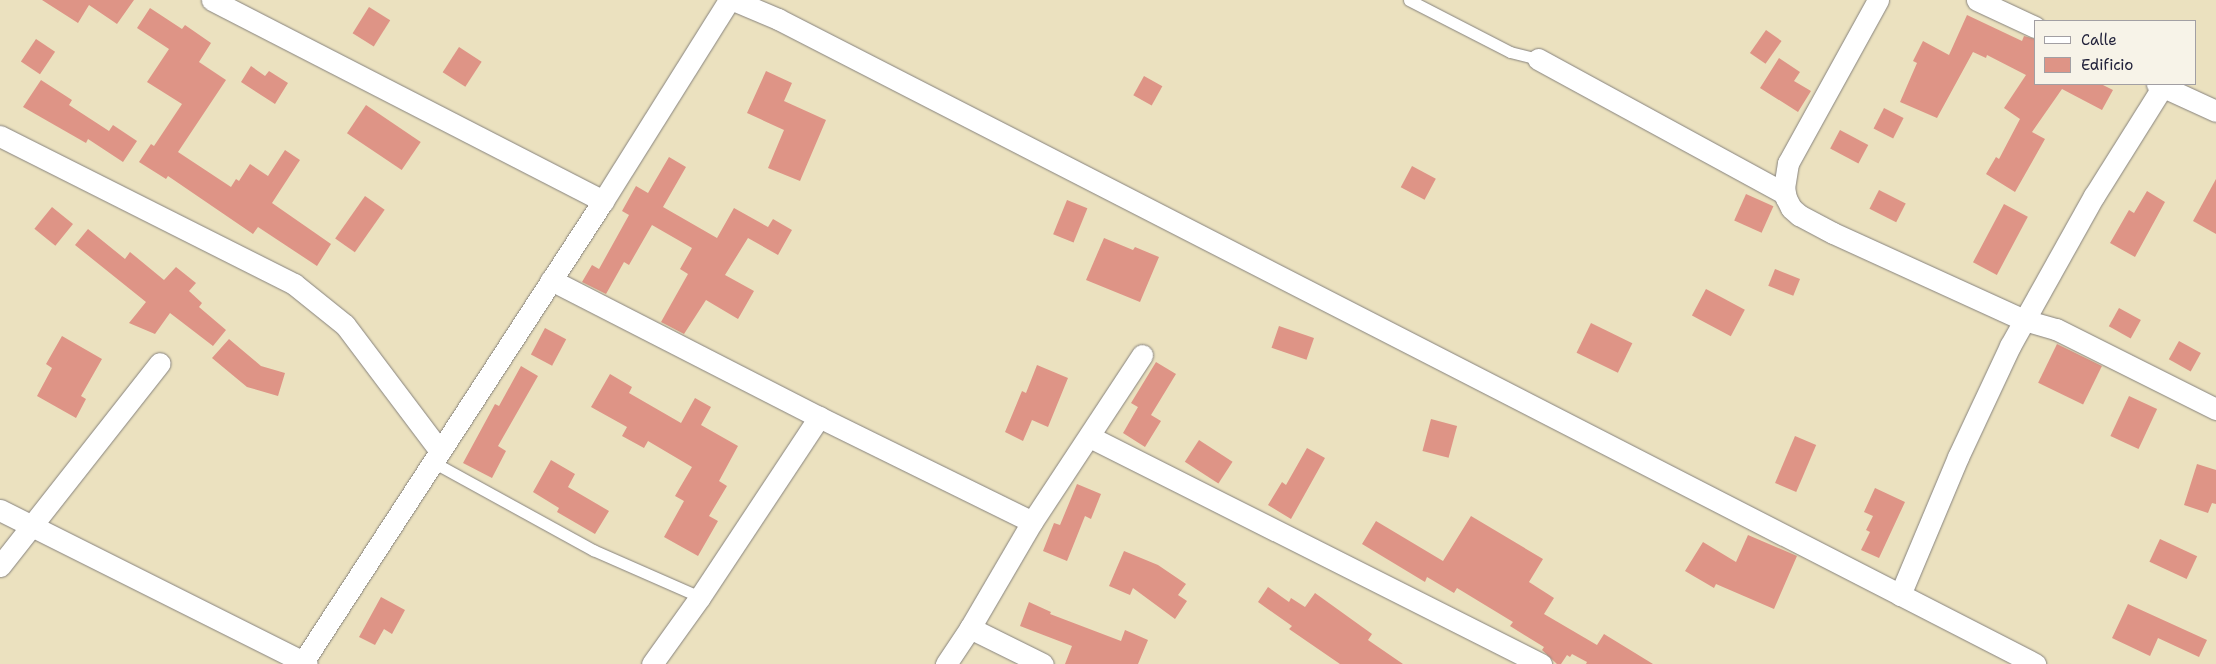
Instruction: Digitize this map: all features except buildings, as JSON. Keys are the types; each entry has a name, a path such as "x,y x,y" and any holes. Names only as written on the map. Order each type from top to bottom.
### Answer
{"street":[{"path":"212,0 602,201"},
{"path":"0,510 305,663 436,456 731,0 778,18 2035,664"},
{"path":"1878,0 1788,163 1784,175 1784,193 1791,208 1799,216 2024,320 2056,329 2082,341 2216,409"},
{"path":"1978,0 2034,27"},
{"path":"1538,59 1784,193"},
{"path":"1900,595 1958,457 2024,320 2094,196 2160,85 2216,111"},
{"path":"0,136 294,284 345,325 436,456"},
{"path":"551,280 819,417 1032,522"},
{"path":"946,664 970,628 1032,522 1090,437 1142,354"},
{"path":"0,566 160,363"},
{"path":"652,664 700,597 819,417"},
{"path":"1090,437 1541,664"},
{"path":"970,628 1043,664"}],"lane":[{"path":"1409,0 1510,52 1538,59"},
{"path":"436,456 592,550 700,597"}]}
